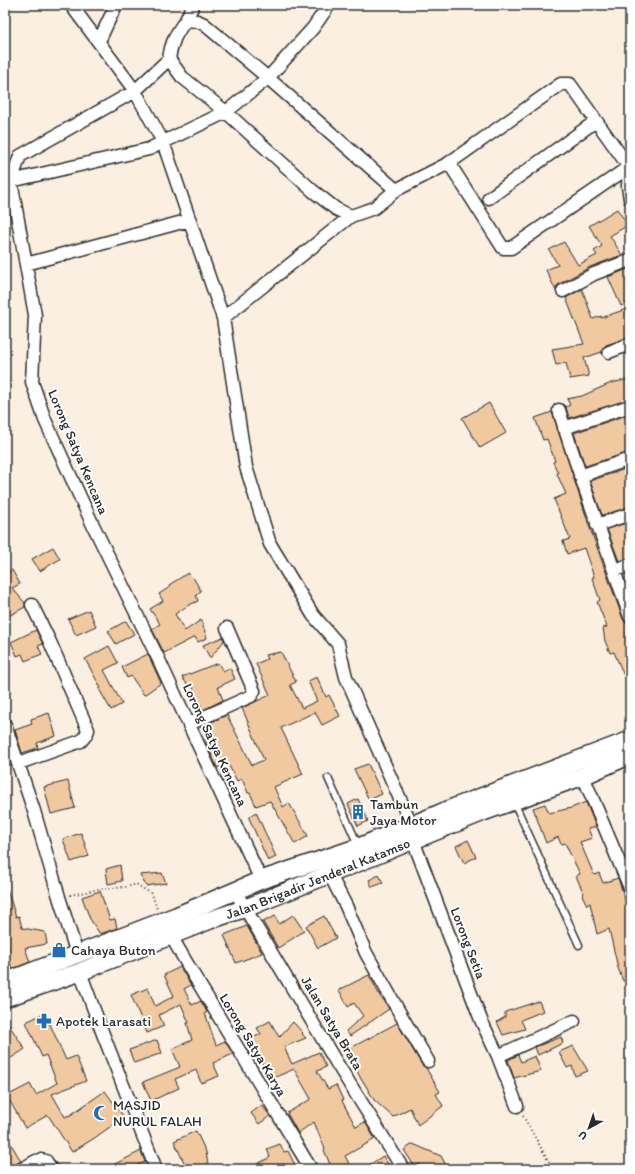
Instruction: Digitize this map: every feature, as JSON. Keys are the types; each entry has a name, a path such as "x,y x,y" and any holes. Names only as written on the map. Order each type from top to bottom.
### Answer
{"main road":[{"name":"Jalan Brigadir Jenderal Katamso","path":"5,998 83,978 171,936 246,908 329,873 413,833 455,807 630,740"},
{"name":"Jalan Brigadir Jenderal Katamso","path":"5,982 176,916 261,880 359,847 413,833 514,802 535,792 583,776 630,755"}],"street":[{"name":"Lorong Setia","path":"72,5 136,91 163,142 223,318 246,467 270,544 313,615 338,644 346,677 413,833 481,1020 498,1056 517,1106"},
{"path":"99,41 116,5"},
{"path":"11,181 20,156 136,91 169,59 171,45 193,5"},
{"path":"11,181 149,149 226,112 268,78 313,28 329,5"},
{"path":"186,20 197,21 204,24 396,190"},
{"path":"169,59 182,77 226,112 313,191 336,209 351,216"},
{"path":"223,318 351,216 374,208 396,190 449,163 561,84 570,84 629,167 628,186 630,199"},
{"path":"489,198 596,121"},
{"path":"449,163 503,248 511,248 629,167"},
{"name":"Lorong Satya Kencana","path":"11,181 34,315 32,382 45,420 92,523 189,724 261,880"},
{"path":"26,264 190,220"},
{"path":"562,291 594,274 630,260"},
{"path":"609,352 630,344"},
{"path":"564,428 630,406"},
{"path":"559,410 580,476 615,570 630,616"},
{"path":"580,476 630,460"},
{"path":"597,525 630,514"},
{"path":"615,570 630,565"},
{"path":"19,763 81,740 86,735 88,730 50,642 32,605"},
{"path":"189,724 250,696 254,691 227,628"},
{"path":"5,725 19,763 58,897 77,954"},
{"path":"583,776 630,888"},
{"path":"329,873 346,906 366,953 428,1061"},
{"name":"Jalan Satya Brata","path":"235,891 336,1062 403,1169"},
{"name":"Lorong Satya Karya","path":"171,936 311,1169"},
{"path":"83,978 156,1169"},
{"path":"498,1056 574,1021"},
{"path":"22,1169 41,1160 46,1161 51,1169"}],"lane":[{"path":"328,778 359,847"},
{"path":"514,802 579,945"}],"path":[{"path":"58,897 100,889 127,887 136,884 152,894 160,916"},
{"path":"517,1106 553,1169"}],"building":[{"path":"617,209 628,225 610,236 622,255 590,267 559,284 556,287 556,291 546,270 558,265 549,250 564,242 578,265 597,255 594,251 602,246 589,226"},
{"path":"630,268 630,302 621,306 608,277"},
{"path":"582,289 593,319 601,316 601,318 626,309 630,320 630,337 606,345 602,352 584,358 589,376 570,379 566,363 556,365 552,349 584,344 566,298"},
{"path":"630,379 630,399 569,418 566,407 570,405 567,399 582,396 611,383"},
{"path":"489,403 506,433 480,448 462,418"},
{"path":"552,412 590,528 629,632 626,633 630,645 630,690 614,652 610,653 605,641 603,628 607,627 597,602 600,600 584,548 567,554 563,541 570,539 554,499 566,494 557,474 558,473 553,462 555,461 547,439 543,440 535,418"},
{"path":"630,414 630,452 585,466 574,433"},
{"path":"625,469 627,476 630,474 630,507 602,515 590,481"},
{"path":"630,522 630,558 619,561 607,529"},
{"path":"53,547 60,559 40,571 32,559"},
{"path":"12,570 20,584 12,588 25,603 25,607 5,618 5,574"},
{"path":"188,573 194,579 201,591 196,595 198,601 175,614 185,631 201,620 207,638 198,642 195,637 164,653 152,629 160,624 150,609 163,601 159,594 170,587 169,585"},
{"path":"89,610 96,626 76,635 68,619"},
{"path":"126,621 134,634 116,644 108,631"},
{"path":"36,630 43,644 38,646 42,654 25,661 22,654 17,656 11,642"},
{"path":"223,637 224,641 210,658 203,645"},
{"path":"109,646 118,663 104,670 122,704 111,710 85,659"},
{"path":"281,652 296,682 290,685 302,708 317,701 308,681 317,677 326,697 329,695 340,716 322,725 315,712 281,728 303,774 274,787 283,807 289,803 308,836 295,844 270,801 256,806 242,779 237,781 228,764 217,768 205,739 211,737 205,725 227,715 252,765 264,760 242,708 270,695 256,664 267,659 265,655"},
{"path":"148,654 161,683 144,695 131,676 127,678 122,667"},
{"path":"218,663 223,671 230,668 235,679 218,687 223,700 203,710 192,685 189,687 182,677"},
{"path":"49,713 56,736 37,743 38,748 22,753 15,730 32,724 31,719"},
{"path":"368,764 382,794 369,800 354,769"},
{"path":"68,781 75,808 51,814 44,787"},
{"name":"Tambun Jaya Motor","path":"358,799 368,821 358,826 348,804"},
{"path":"586,802 596,827 588,829 592,838 580,842 594,875 599,873 603,883 618,878 630,915 630,978 623,981 618,968 609,929 597,934 590,903 587,905 576,876 580,874 565,843 561,844 558,837 546,843 533,808 545,804 549,813 571,808"},
{"path":"256,812 276,857 268,861 249,818"},
{"path":"81,833 89,856 71,862 63,839"},
{"path":"468,840 476,857 464,863 456,846"},
{"path":"120,865 122,881 108,884 106,869"},
{"path":"162,873 166,883 146,886 140,875"},
{"path":"379,875 383,883 372,887 369,880"},
{"path":"7,889 16,917 19,916 22,928 45,932 47,944 25,948 30,962 12,969 6,950 9,949 5,935 5,890"},
{"path":"100,891 110,920 115,919 117,928 100,934 90,919 82,897"},
{"path":"293,915 304,931 278,948 263,922 275,916 279,924"},
{"path":"324,916 336,938 318,948 306,926"},
{"path":"247,926 262,953 236,963 224,935"},
{"path":"180,967 191,985 184,989 192,1005 201,1001 207,1012 205,1013 216,1045 225,1041 233,1054 213,1063 219,1076 201,1083 196,1070 175,1079 179,1088 151,1101 143,1082 180,1067 172,1049 192,1040 187,1023 189,1023 181,1004 159,1015 164,1026 147,1033 131,995 148,988 155,1006 174,996 164,975"},
{"path":"369,975 381,998 384,1000 389,1009 350,1036 346,1031 363,1016 354,1003 348,1007 339,990"},
{"path":"539,1001 543,1011 521,1020 525,1029 503,1035 497,1022 505,1017 505,1012"},
{"path":"45,1013 66,1060 76,1056 86,1081 52,1094 65,1117 69,1116 105,1091 124,1117 72,1152 48,1115 25,1128 7,1096 30,1084 36,1095 57,1083 46,1055 42,1057 26,1022"},
{"path":"5,1019 25,1049 5,1062"},
{"path":"270,1021 279,1037 293,1022 303,1033 302,1034 306,1038 284,1047 292,1064 319,1052 326,1067 317,1071 328,1089 336,1085 343,1100 342,1101 356,1127 365,1122 375,1139 345,1156 352,1169 332,1169 314,1122 298,1133 287,1113 311,1099 294,1069 271,1079 265,1071 266,1070 250,1039 261,1034 257,1028"},
{"path":"397,1023 440,1092 436,1094 443,1106 418,1125 410,1108 393,1117 374,1100 362,1081 349,1055 351,1054 349,1049"},
{"path":"561,1037 563,1043 538,1055 535,1047"},
{"path":"157,1040 162,1053 134,1063 129,1050"},
{"path":"573,1046 588,1071 575,1076 572,1066 567,1068 559,1052"},
{"path":"518,1055 521,1062 535,1056 541,1071 514,1078 508,1060"},
{"path":"262,1105 270,1116 259,1124 251,1113"},
{"path":"196,1131 206,1152 209,1169 187,1169 174,1141"},
{"path":"5,1134 21,1161 7,1169 5,1169"},
{"path":"280,1144 284,1152 288,1151 297,1169 249,1169 270,1157 267,1149"},
{"path":"413,1144 441,1156 448,1169 423,1169 420,1164 415,1167 404,1150"},
{"path":"141,1151 145,1162 129,1169 105,1169"},
{"path":"383,1156 391,1169 363,1169"}],"place":[{"name":"Tambun Jaya Motor","path":"358,812"},
{"name":"Cahaya Buton","path":"59,950"},
{"name":"Apotek Larasati","path":"44,1021"},
{"name":"MASJID NURUL FALAH","path":"101,1113"}]}
